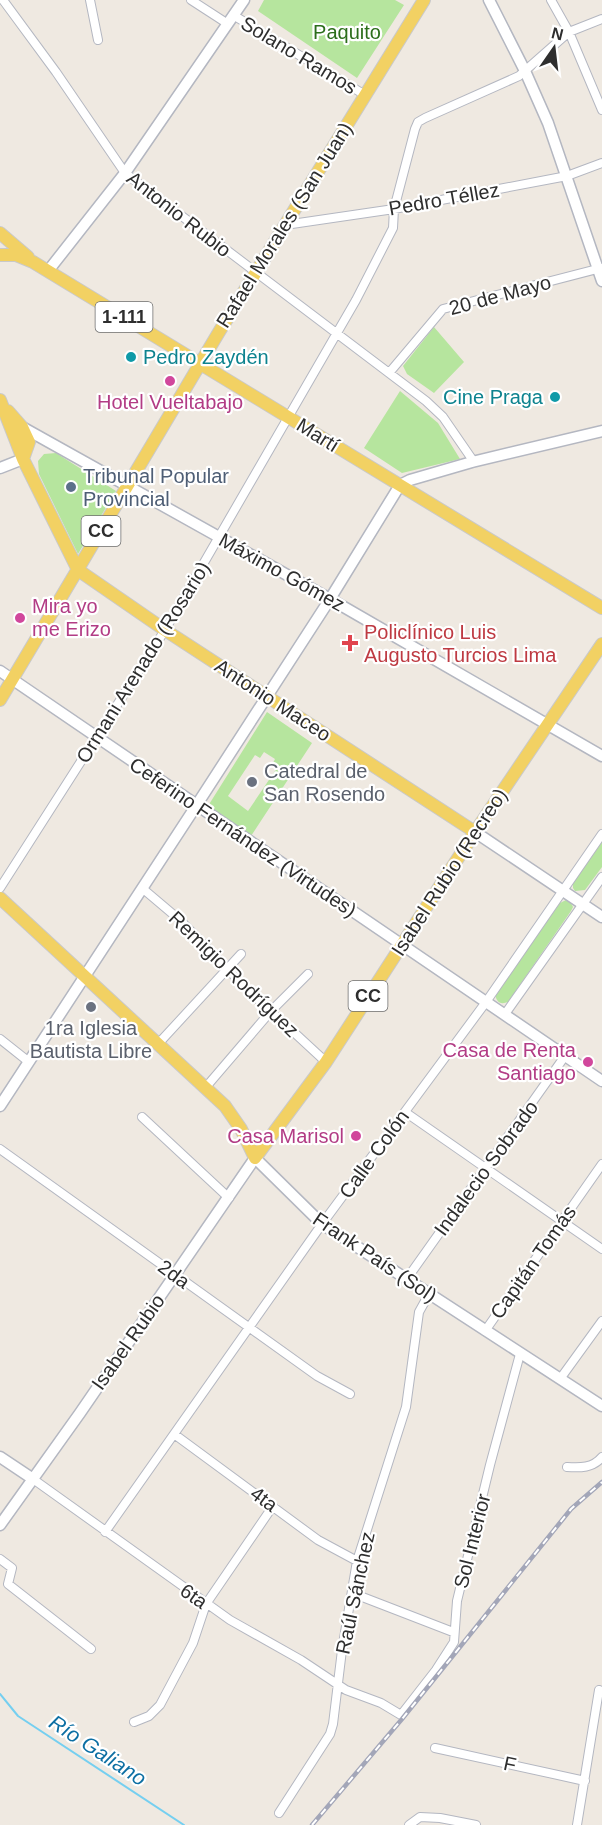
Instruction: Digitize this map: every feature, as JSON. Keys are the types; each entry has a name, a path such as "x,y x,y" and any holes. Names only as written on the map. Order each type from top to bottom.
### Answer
{"main road":[{"name":"Rafael Morales (San Juan)","path":"0,700 201,362 424,0"},
{"path":"0,234 0,248"},
{"name":"1-111","path":"0,234 33,262"},
{"name":"1-111","path":"0,255 16,255 33,262"},
{"name":"Martí","path":"33,262 201,362 602,608"},
{"name":"Antonio Maceo","path":"23,459 29,442 22,427 0,400 23,459 78,570 165,630 475,832"},
{"name":"Isabel Rubio (Recreo)","path":"255,1158 326,1062 475,832 602,644"},
{"name":"Frank País (Sol)","path":"0,898 84,978 206,1087 234,1118 255,1158"}],"street":[{"name":"Antonio Rubio","path":"3,0 56,72 125,173 389,372 443,417 474,462"},
{"path":"90,0 98,40"},
{"name":"Solano Ramos","path":"191,0 231,19 365,95"},
{"path":"48,271 125,173 244,0"},
{"path":"489,0 548,123 600,268 602,281"},
{"path":"551,0 569,32 602,110"},
{"path":"569,32 602,19"},
{"name":"Ormani Arenado (Rosario)","path":"0,888 165,630 337,333 393,228 394,209 418,123 525,71 569,32"},
{"name":"Pedro Téllez","path":"284,225 394,209 567,176 602,163"},
{"name":"20 de Mayo","path":"389,372 443,309 600,268"},
{"name":"Máximo Gómez","path":"22,427 330,599 602,756"},
{"path":"0,1106 330,599 400,485 410,480 474,462 602,431"},
{"path":"0,468 23,459"},
{"name":"Ceferino Fernández (Virtudes)","path":"0,671 505,1014"},
{"name":"Antonio Maceo","path":"475,832 602,917"},
{"name":"Calle Colón","path":"105,1532 322,1224 486,1002 602,834"},
{"path":"602,877 505,1014 602,1081"},
{"name":"Remigio Rodríguez","path":"142,888 181,921 226,968 326,1062"},
{"path":"159,1044 240,954"},
{"path":"206,1087 271,1011 308,974"},
{"path":"0,1039 30,1062"},
{"name":"Indalecio Sobrado","path":"406,1280 566,1056"},
{"path":"405,1112 602,1249"},
{"path":"142,1117 229,1198"},
{"name":"2da","path":"0,1149 316,1376 350,1394"},
{"name":"Isabel Rubio","path":"0,1525 255,1158"},
{"name":"Frank País (Sol)","path":"255,1158 322,1224 602,1406"},
{"name":"Capitán Tomás","path":"485,1331 602,1164"},
{"name":"Raúl Sánchez","path":"279,1813 330,1734 333,1724 357,1561 406,1407 419,1312 429,1294"},
{"path":"560,1379 602,1322"},
{"name":"Sol Interior","path":"401,1715 450,1652 454,1641 457,1601 520,1354"},
{"name":"4ta","path":"174,1434 318,1540 357,1561"},
{"name":"6ta","path":"0,1457 206,1604 346,1690 381,1703 401,1715"},
{"path":"567,1467 582,1468 597,1463 602,1457"},
{"path":"134,1722 148,1716 160,1705 194,1643 206,1604 273,1506"},
{"path":"0,1559 12,1568 8,1584 91,1649"},
{"path":"352,1593 453,1632"},
{"path":"577,1825 598,1690"},
{"name":"F","path":"435,1748 585,1781"},
{"path":"409,1825 420,1816 476,1825"}],"green space":[{"name":"Paquito","path":"264,0 395,0 404,5 357,78 258,11"},
{"path":"434,327 464,362 434,393 407,374 403,366"},
{"path":"400,391 438,423 460,459 402,473 364,448"},
{"path":"56,453 116,491 78,554 39,474 38,461 44,454"},
{"path":"267,712 312,743 251,836 208,806","holes":["264,752 275,759 272,765 277,768 248,811 228,796 255,755 260,758"]},
{"path":"602,842 602,867 585,890 575,891 573,883"},
{"path":"566,900 573,907 571,911 508,1002 499,1002 495,993 560,903"}],"waterway":[{"name":"Río Galiano","path":"0,1694 18,1716 184,1825"}],"railway":[{"path":"312,1825 402,1719 571,1509 602,1482"}],"place":[{"name":"Pedro Zaydén","path":"131,357"},
{"name":"Hotel Vueltabajo","path":"170,381"},
{"name":"Cine Praga","path":"555,397"},
{"name":"Tribunal Popular Provincial","path":"71,487"},
{"name":"Mira yo me Erizo","path":"20,618"},
{"name":"Policlínico Luis Augusto Turcios Lima","path":"350,643"},
{"name":"Catedral de San Rosendo","path":"252,782"},
{"name":"1ra Iglesia Bautista Libre","path":"91,1007"},
{"name":"Casa de Renta Santiago","path":"588,1062"},
{"name":"Casa Marisol","path":"356,1136"}]}
